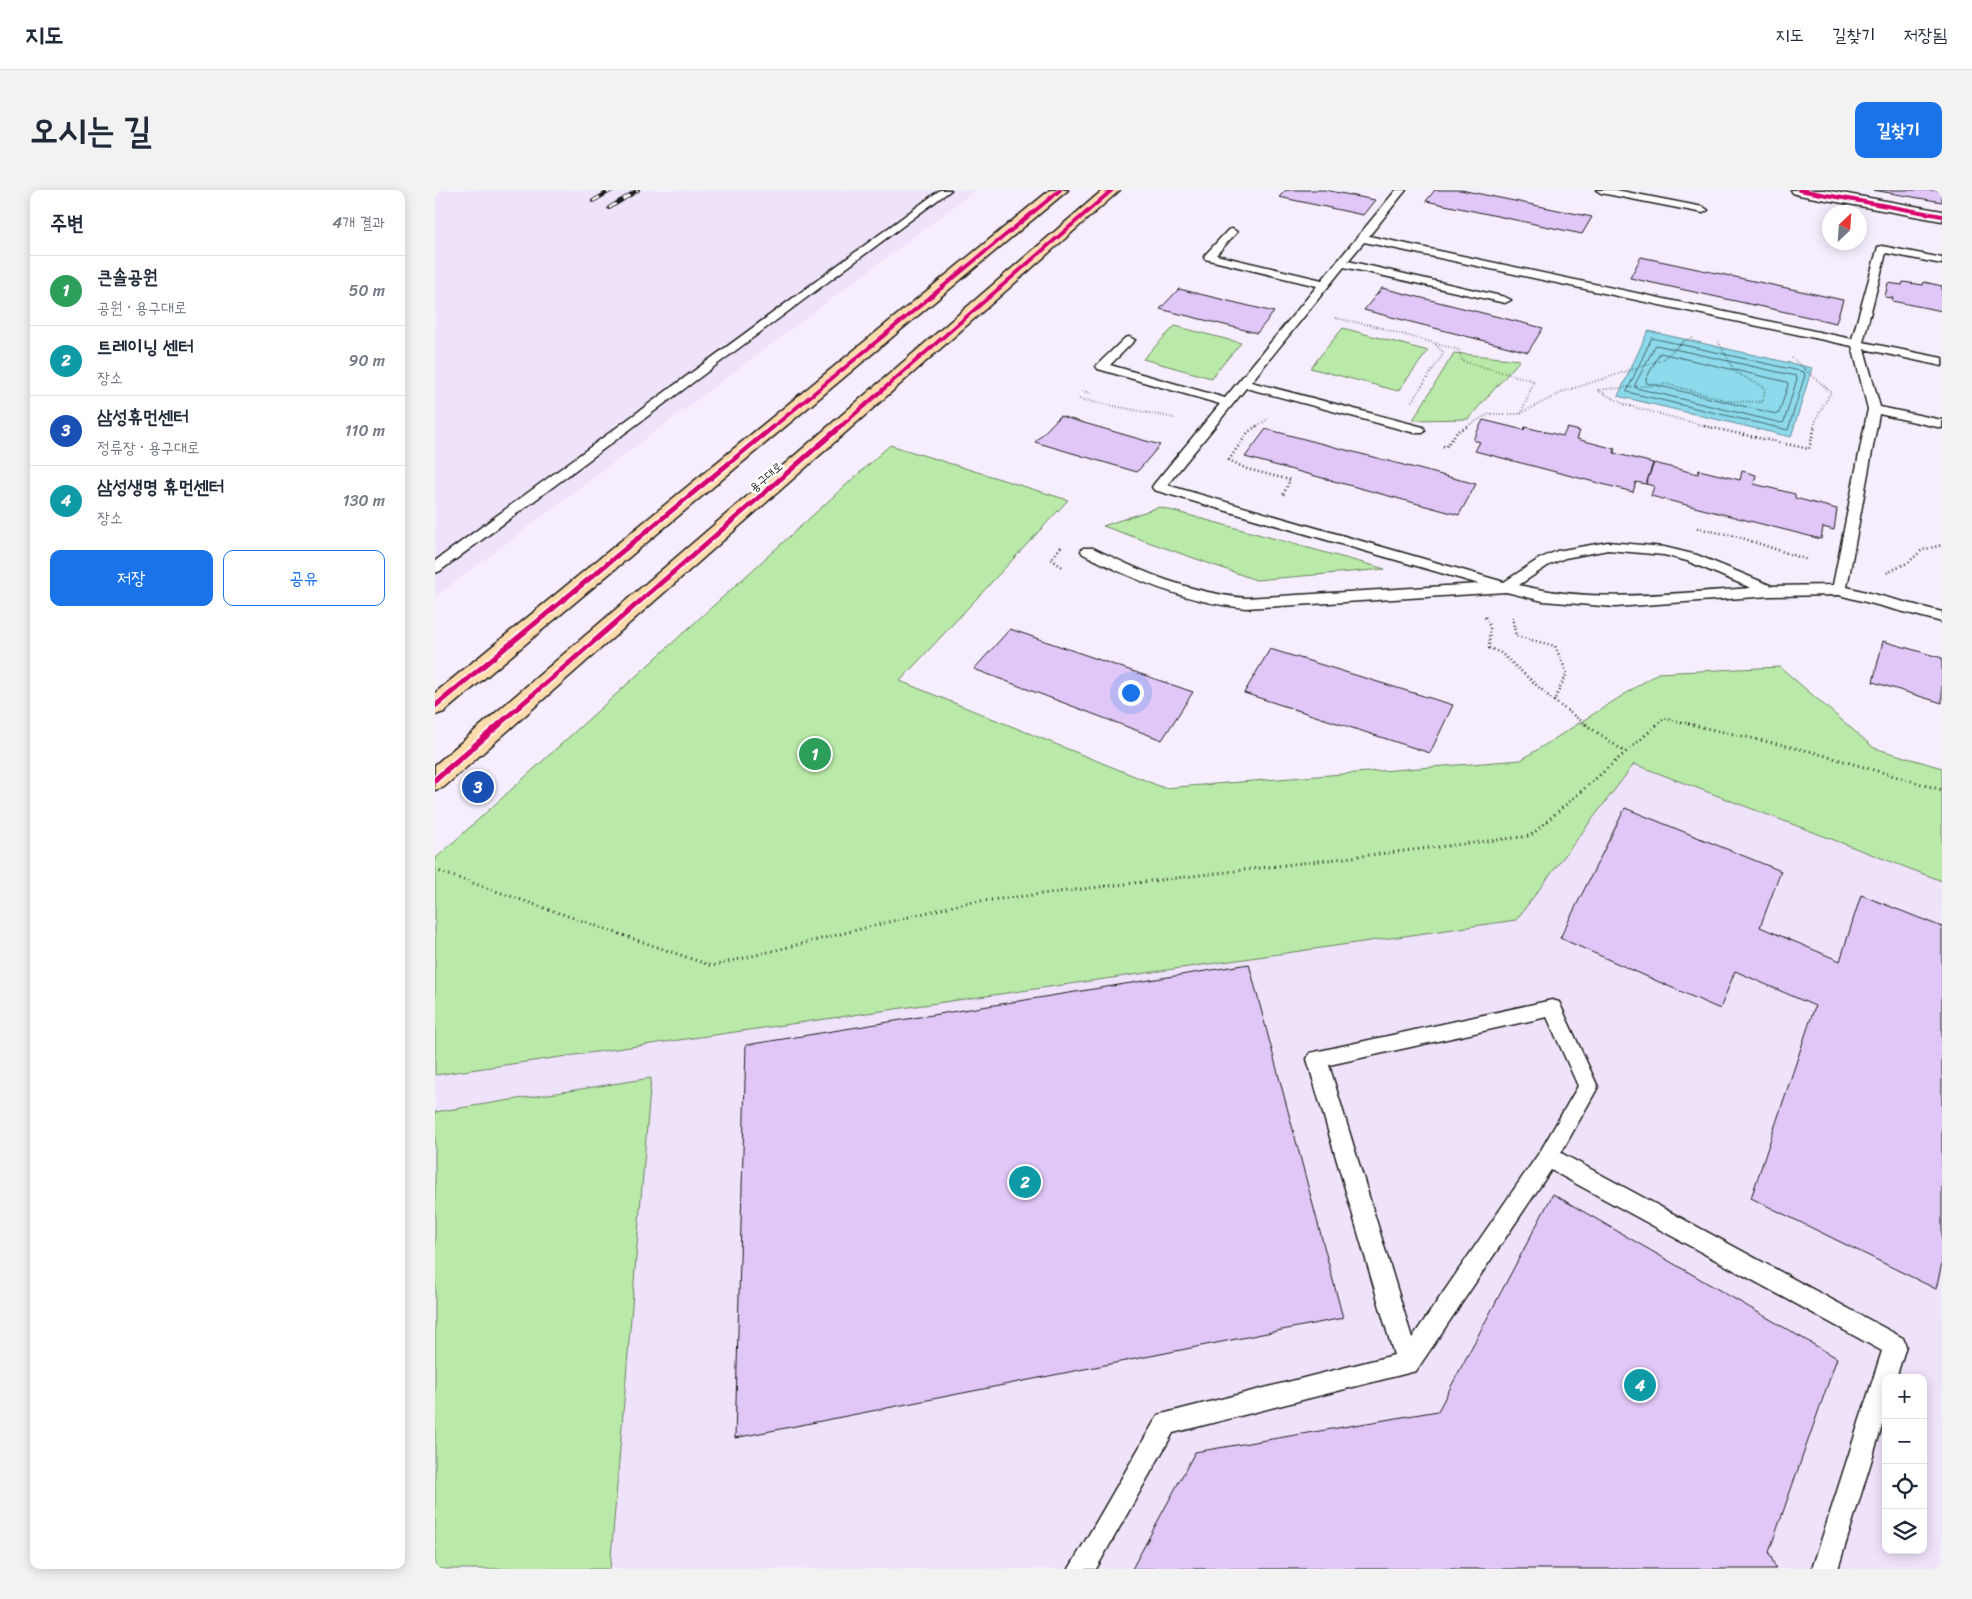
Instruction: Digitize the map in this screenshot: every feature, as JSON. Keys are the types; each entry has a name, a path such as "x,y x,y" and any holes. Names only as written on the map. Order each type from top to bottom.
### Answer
{"main road":[{"path":"435,706 1060,190"},
{"name":"용구대로","path":"435,780 1112,190"}],"street":[{"path":"1799,190 1942,216"}],"lane":[{"path":"435,568 946,190"},
{"path":"1401,190 1159,487 1543,596 1615,602 1770,591 1839,590 1942,617"},
{"path":"1601,190 1679,202 1703,210"},
{"path":"1232,232 1209,257 1324,284"},
{"path":"1362,238 1942,362"},
{"path":"1839,590 1874,409 1857,344 1881,249 1942,261"},
{"path":"1341,263 1505,300"},
{"path":"1129,340 1102,366 1227,402"},
{"path":"1243,383 1419,430"},
{"path":"1874,409 1942,424"},
{"path":"1088,550 1122,567 1173,588 1226,602 1246,603 1506,587 1544,562 1562,554 1608,546 1664,551 1692,558 1725,570 1770,591"},
{"path":"1082,1569 1167,1423 1408,1363 1548,1157 1588,1087 1552,1008 1317,1059 1408,1363"},
{"path":"1548,1157 1895,1346 1825,1569"}],"path":[{"path":"1329,316 1370,325 1459,350 1462,361 1534,381 1521,414"},
{"path":"1714,334 1735,372 1765,388 1763,402 1729,401 1666,384 1597,390 1626,405 1672,418 1809,449 1817,417 1831,392 1786,353 1753,341 1754,322"},
{"path":"1437,445 1446,447 1457,432 1489,414 1521,414 1565,391 1662,360 1685,340 1695,338"},
{"path":"1409,406 1443,353 1435,344"},
{"path":"1079,399 1174,418"},
{"path":"1272,417 1248,432 1229,460 1247,470 1290,480 1281,498"},
{"path":"1691,528 1708,530 1738,538 1808,560 1839,590 1880,576 1909,562 1922,550 1942,546"},
{"path":"1063,545 1051,559 1066,570"},
{"path":"1506,587 1516,636 1555,646 1567,674 1554,700"},
{"path":"1483,614 1490,627 1489,648 1501,653 1554,700 1625,752"},
{"path":"435,870 712,966 965,903 1530,836 1664,718 1809,751 1942,790"}],"shaded area":[{"path":"435,190 976,190 435,597"},
{"path":"1634,764 1942,881 1942,1569 435,1569 435,1075 1516,920"}],"green space":[{"path":"1175,326 1241,343 1211,378 1143,359"},
{"path":"1343,328 1428,351 1398,391 1310,368"},
{"path":"1454,353 1520,360 1468,419 1413,420"},
{"path":"890,445 1068,500 900,681 1164,788 1521,760 1658,673 1780,667 1874,748 1942,768 1942,881 1634,764 1516,920 435,1075 435,859"},
{"path":"1159,507 1385,569 1256,580 1103,526"},
{"path":"651,1078 610,1569 435,1569 435,1112"}],"water":[{"path":"1648,331 1812,368 1791,437 1618,396"}],"building":[{"path":"1286,190 1325,190 1375,200 1363,215 1279,197"},
{"path":"1435,190 1461,190 1592,217 1582,234 1426,201"},
{"path":"1873,190 1942,190 1942,202"},
{"path":"1641,257 1843,300 1836,323 1630,278"},
{"path":"1903,282 1923,285 1924,282 1942,286 1942,311 1892,301 1893,298 1885,297 1888,283 1902,285"},
{"path":"1382,288 1543,328 1528,352 1364,310"},
{"path":"1179,289 1274,312 1257,333 1160,309"},
{"path":"1060,416 1160,445 1137,472 1035,442"},
{"path":"1483,420 1524,430 1525,427 1563,436 1567,428 1580,431 1577,439 1615,449 1614,453 1653,463 1646,484 1636,482 1633,492 1475,451 1480,442 1473,440"},
{"path":"1266,429 1476,484 1459,515 1245,457"},
{"path":"1654,463 1698,474 1699,470 1740,480 1742,471 1756,475 1754,484 1795,494 1795,498 1837,509 1834,530 1823,527 1821,539 1651,496 1654,486 1646,484"},
{"path":"1010,629 1193,692 1162,740 974,669"},
{"path":"1883,641 1942,658 1942,703 1873,682"},
{"path":"1270,649 1453,705 1430,753 1244,693"},
{"path":"1625,808 1781,871 1760,927 1840,961 1861,895 1942,927 1942,1263 1936,1289 1751,1198 1815,1006 1735,971 1720,1009 1560,938"},
{"path":"1249,964 1343,1318 735,1438 746,1045"},
{"path":"1553,1194 1837,1358 1769,1552 1776,1569 1132,1569 1195,1452 1438,1411"}],"railway":[{"path":"593,201 612,190"},
{"path":"609,208 638,190"}],"cycle path":[{"path":"435,706 1060,190"},
{"path":"435,780 1112,190"},
{"path":"1799,190 1942,216"}],"place":[{"name":"큰솔공원","path":"815,754"},
{"name":"삼성휴먼센터","path":"478,787"},
{"name":"트레이닝 센터","path":"1025,1182"},
{"name":"삼성생명 휴먼센터","path":"1640,1385"}]}
